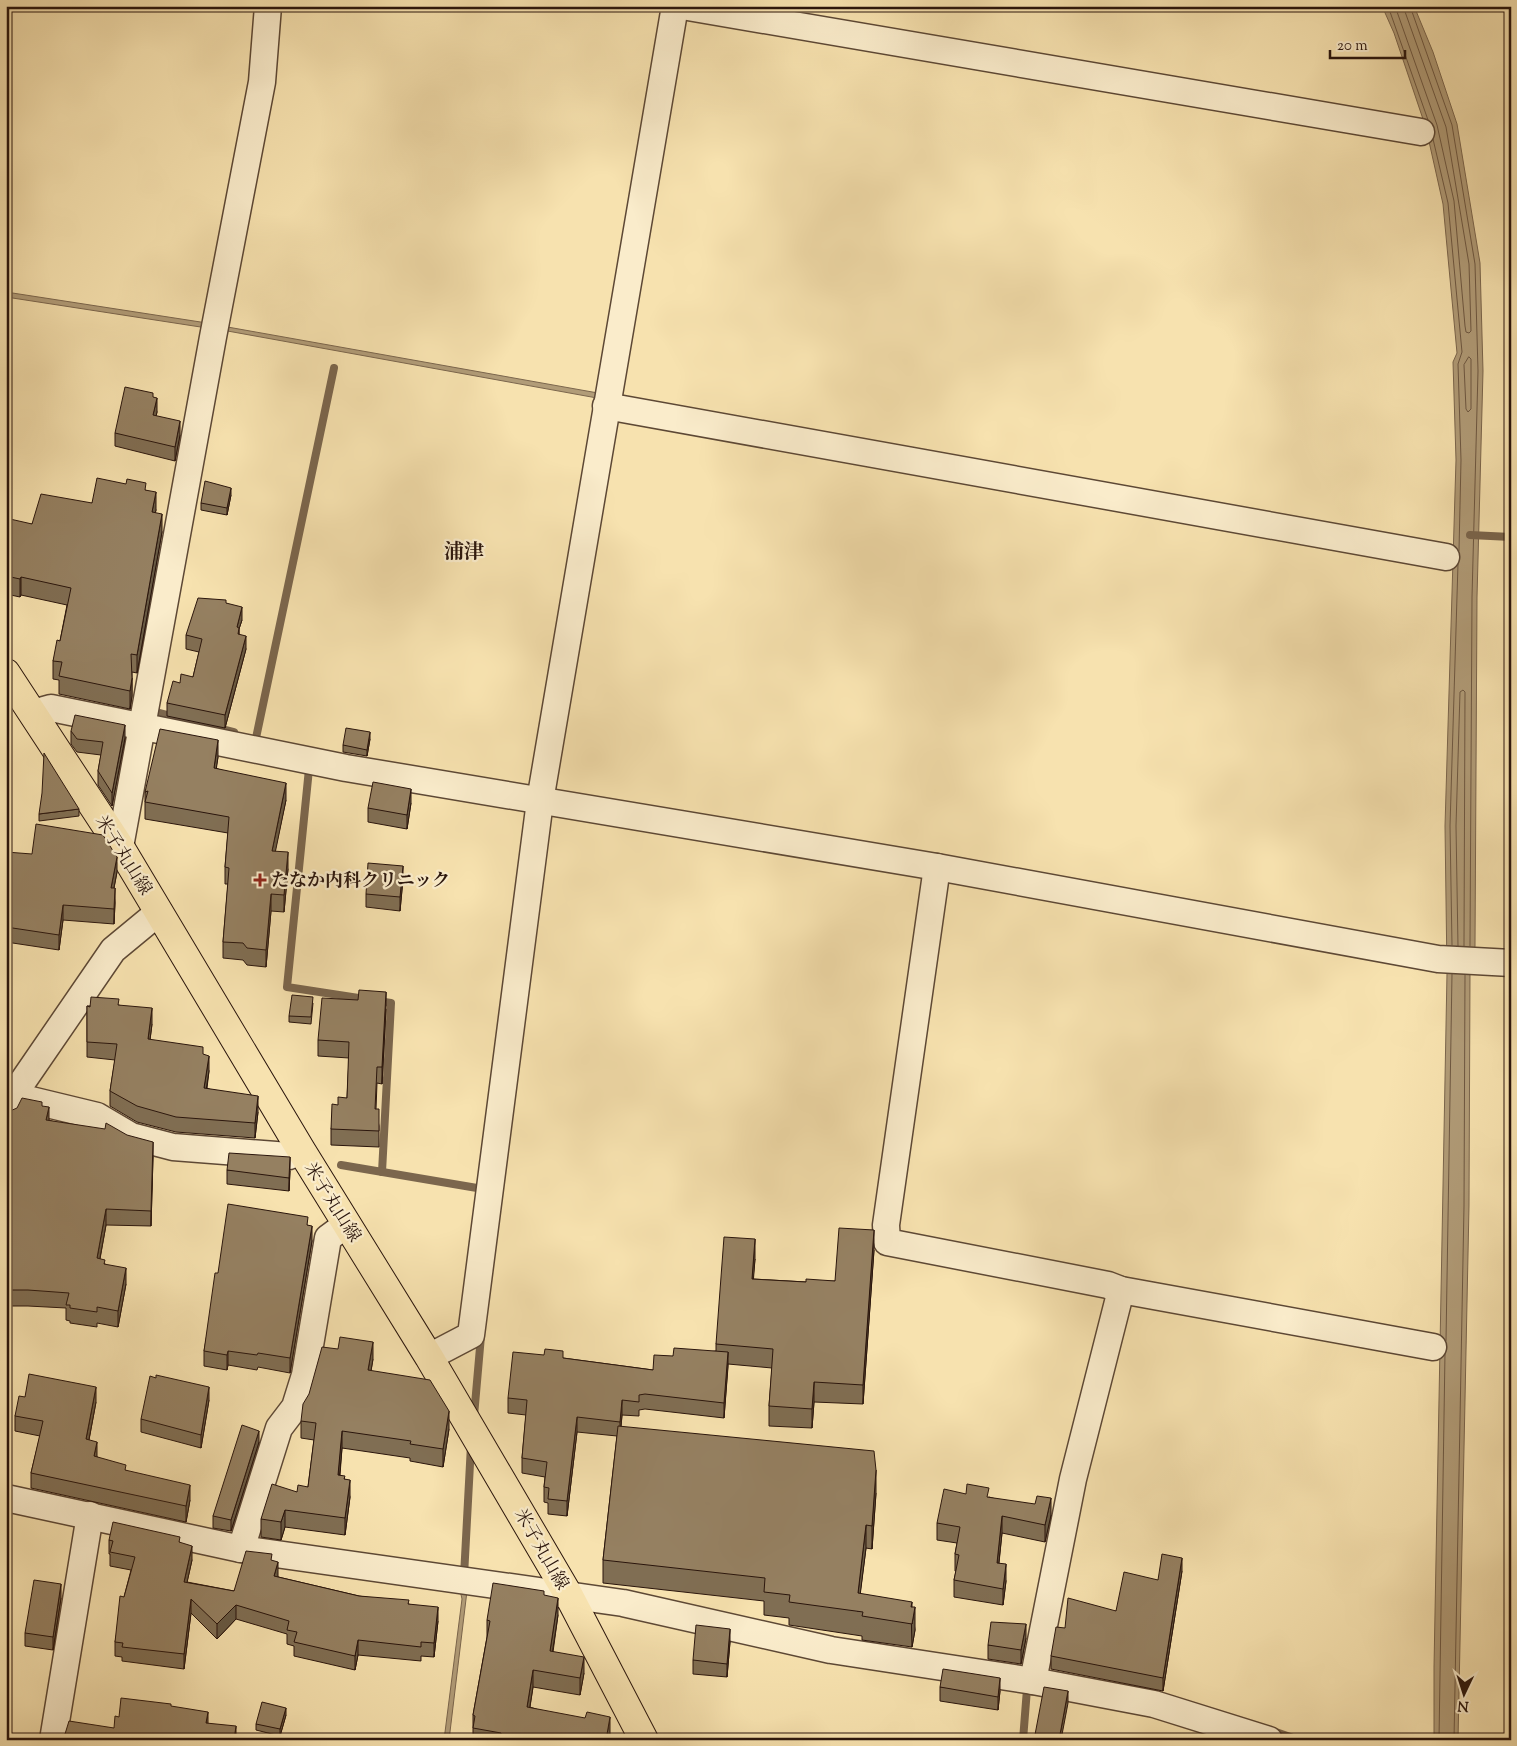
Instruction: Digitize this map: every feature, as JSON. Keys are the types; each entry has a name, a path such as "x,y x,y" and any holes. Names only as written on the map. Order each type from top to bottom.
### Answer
{"main road":[{"name":"米子丸山線","path":"9,683 32,713 120,847 301,1150 429,1357 568,1594 644,1740"}],"street":[{"path":"120,847 213,337 262,82 268,6"},
{"path":"429,1357 471,1335 540,801 675,6"},
{"path":"682,6 1421,132"},
{"path":"606,406 1446,557"},
{"path":"32,713 51,708 346,768 937,867 1443,960 1511,963"},
{"path":"937,867 886,1225 887,1242 1108,1284 1121,1290 1433,1347"},
{"path":"159,912 113,950 8,1101 97,1116 130,1136 173,1147 289,1156 301,1150"},
{"path":"241,1549 279,1428 295,1407 305,1375 328,1238 347,1224"},
{"path":"1033,1681 1073,1479 1121,1290"},
{"path":"6,1498 241,1549 623,1603 831,1650 1033,1681 1154,1704 1269,1740"},
{"path":"53,1740 90,1515"}],"water":[{"path":"1382,6 1414,6 1433,52 1457,124 1480,263 1483,371 1477,597 1475,946 1470,973 1469,1206 1458,1740 1434,1740 1447,973 1445,826 1456,460 1453,362 1457,353 1443,204 1426,128 1394,33"},
{"path":"6,292 207,323 207,328 6,297"},
{"path":"222,326 598,393 597,398 222,330"},
{"path":"460,1590 467,1591 449,1740 444,1740 462,1599"}],"building":[{"path":"125,387 153,393 153,397 157,398 153,415 180,421 175,447 115,433"},
{"path":"97,478 126,484 127,479 146,483 145,490 156,492 152,512 162,514 137,655 131,654 132,678 130,691 59,676 62,662 53,661 57,640 60,641 71,588 21,577 20,579 6,576 6,525 9,526 10,519 32,524 41,494 92,503"},
{"path":"205,481 231,488 227,508 201,503"},
{"path":"198,598 226,600 226,603 242,607 237,627 239,628 238,634 246,636 225,715 167,703 173,681 180,683 181,674 193,677 202,639 186,635"},
{"path":"75,715 125,725 112,793 98,771 103,742 77,739 71,731"},
{"path":"346,728 370,732 367,750 343,745"},
{"path":"160,729 218,740 214,768 286,783 272,851 288,852 284,895 271,894 266,950 247,948 243,943 223,942 229,868 225,867 229,817 145,802 148,791 145,792"},
{"path":"44,753 79,809 39,814"},
{"path":"373,782 411,789 407,815 368,808"},
{"path":"36,824 103,835 117,857 111,888 115,888 114,909 63,905 59,935 6,927 6,852 32,854"},
{"path":"368,863 403,866 400,897 366,894"},
{"path":"359,990 386,992 382,1067 377,1067 375,1109 379,1109 379,1131 331,1129 332,1104 338,1105 338,1097 347,1098 349,1042 318,1040 322,998 358,1000"},
{"path":"292,995 313,997 311,1017 289,1016"},
{"path":"91,997 119,999 118,1005 152,1008 148,1039 203,1047 203,1054 209,1056 204,1088 258,1096 255,1123 176,1117 137,1106 110,1091 117,1044 87,1042 87,1006 90,1007"},
{"path":"22,1098 42,1102 42,1106 49,1107 46,1120 105,1129 106,1123 127,1135 153,1142 151,1211 106,1209 97,1258 105,1260 104,1264 126,1268 118,1311 97,1307 97,1312 70,1308 70,1305 66,1305 69,1293 6,1290 6,1144 9,1130 6,1130 6,1111 17,1108"},
{"path":"229,1153 290,1157 289,1178 227,1170"},
{"path":"228,1204 308,1217 307,1225 312,1226 290,1358 258,1353 257,1355 228,1351 227,1355 204,1351 215,1273 218,1273"},
{"path":"839,1228 874,1230 863,1385 814,1382 812,1409 769,1406 773,1349 716,1344 724,1237 755,1239 752,1279 806,1282 806,1279 835,1281"},
{"path":"340,1337 373,1342 368,1370 430,1380 449,1411 443,1449 410,1444 411,1441 342,1431 338,1475 345,1476 344,1479 350,1480 345,1518 285,1510 281,1522 261,1519 272,1484 297,1492 298,1485 308,1487 316,1423 301,1421 303,1404 309,1394 322,1347 338,1349"},
{"path":"674,1348 728,1352 724,1403 645,1394 639,1395 639,1402 622,1400 620,1422 577,1417 567,1501 548,1499 549,1488 544,1487 547,1462 522,1458 527,1400 508,1398 513,1352 544,1355 545,1349 563,1351 563,1358 653,1370 654,1355 673,1356"},
{"path":"29,1374 96,1387 86,1439 97,1442 94,1456 126,1465 125,1470 190,1485 186,1506 31,1473 43,1421 15,1416 19,1396 25,1397"},
{"path":"156,1375 209,1387 201,1435 141,1419 150,1376 156,1378"},
{"path":"242,1425 259,1431 231,1520 213,1516"},
{"path":"618,1426 874,1451 876,1470 872,1526 866,1525 858,1593 912,1602 911,1607 915,1607 912,1624 862,1616 863,1612 789,1602 790,1595 764,1592 765,1578 603,1560"},
{"path":"967,1484 989,1488 987,1497 1035,1504 1037,1496 1051,1498 1045,1525 1002,1516 997,1563 1006,1564 1003,1589 954,1580 959,1555 955,1554 960,1527 937,1523 944,1489 966,1494"},
{"path":"113,1522 180,1537 179,1542 192,1546 184,1582 234,1591 246,1551 272,1554 271,1560 278,1562 274,1576 359,1596 409,1600 408,1604 438,1607 434,1643 421,1642 421,1647 358,1640 355,1656 294,1642 297,1632 287,1630 289,1621 236,1605 217,1624 191,1599 184,1654 122,1647 123,1643 115,1642 120,1596 124,1597 135,1557 110,1552 113,1541 109,1540"},
{"path":"1162,1554 1182,1558 1163,1678 1051,1656 1056,1627 1065,1628 1068,1598 1116,1611 1124,1572 1158,1580"},
{"path":"34,1580 61,1584 53,1637 25,1633"},
{"path":"493,1583 544,1591 544,1595 558,1598 550,1651 584,1657 580,1678 533,1670 527,1707 585,1718 587,1712 610,1717 606,1740 517,1740 501,1737 501,1733 473,1728 475,1716 473,1715 490,1621 487,1620"},
{"path":"991,1622 1026,1624 1021,1650 988,1645"},
{"path":"696,1625 730,1629 727,1664 693,1660"},
{"path":"943,1669 1000,1678 998,1697 940,1687"},
{"path":"1044,1687 1068,1691 1059,1740 1034,1740"},
{"path":"121,1698 171,1704 171,1706 208,1712 206,1723 236,1726 234,1740 60,1740 65,1734 69,1721 114,1728 115,1716 119,1717"},
{"path":"262,1702 286,1708 280,1729 256,1724"}],"waterway":[{"path":"256,738 334,368"},
{"path":"1470,535 1511,537"},
{"path":"156,712 234,732"},
{"path":"309,769 287,987 391,1003 382,1172"},
{"path":"341,1165 483,1189"},
{"path":"474,1416 481,1336"},
{"path":"464,1576 471,1445"},
{"path":"1023,1740 1027,1689"},
{"path":"1270,1730 1299,1740"}],"place":[{"name":"たなか内科クリニック","path":"260,880"}],"district":[{"name":"浦津","path":"464,551"}]}
